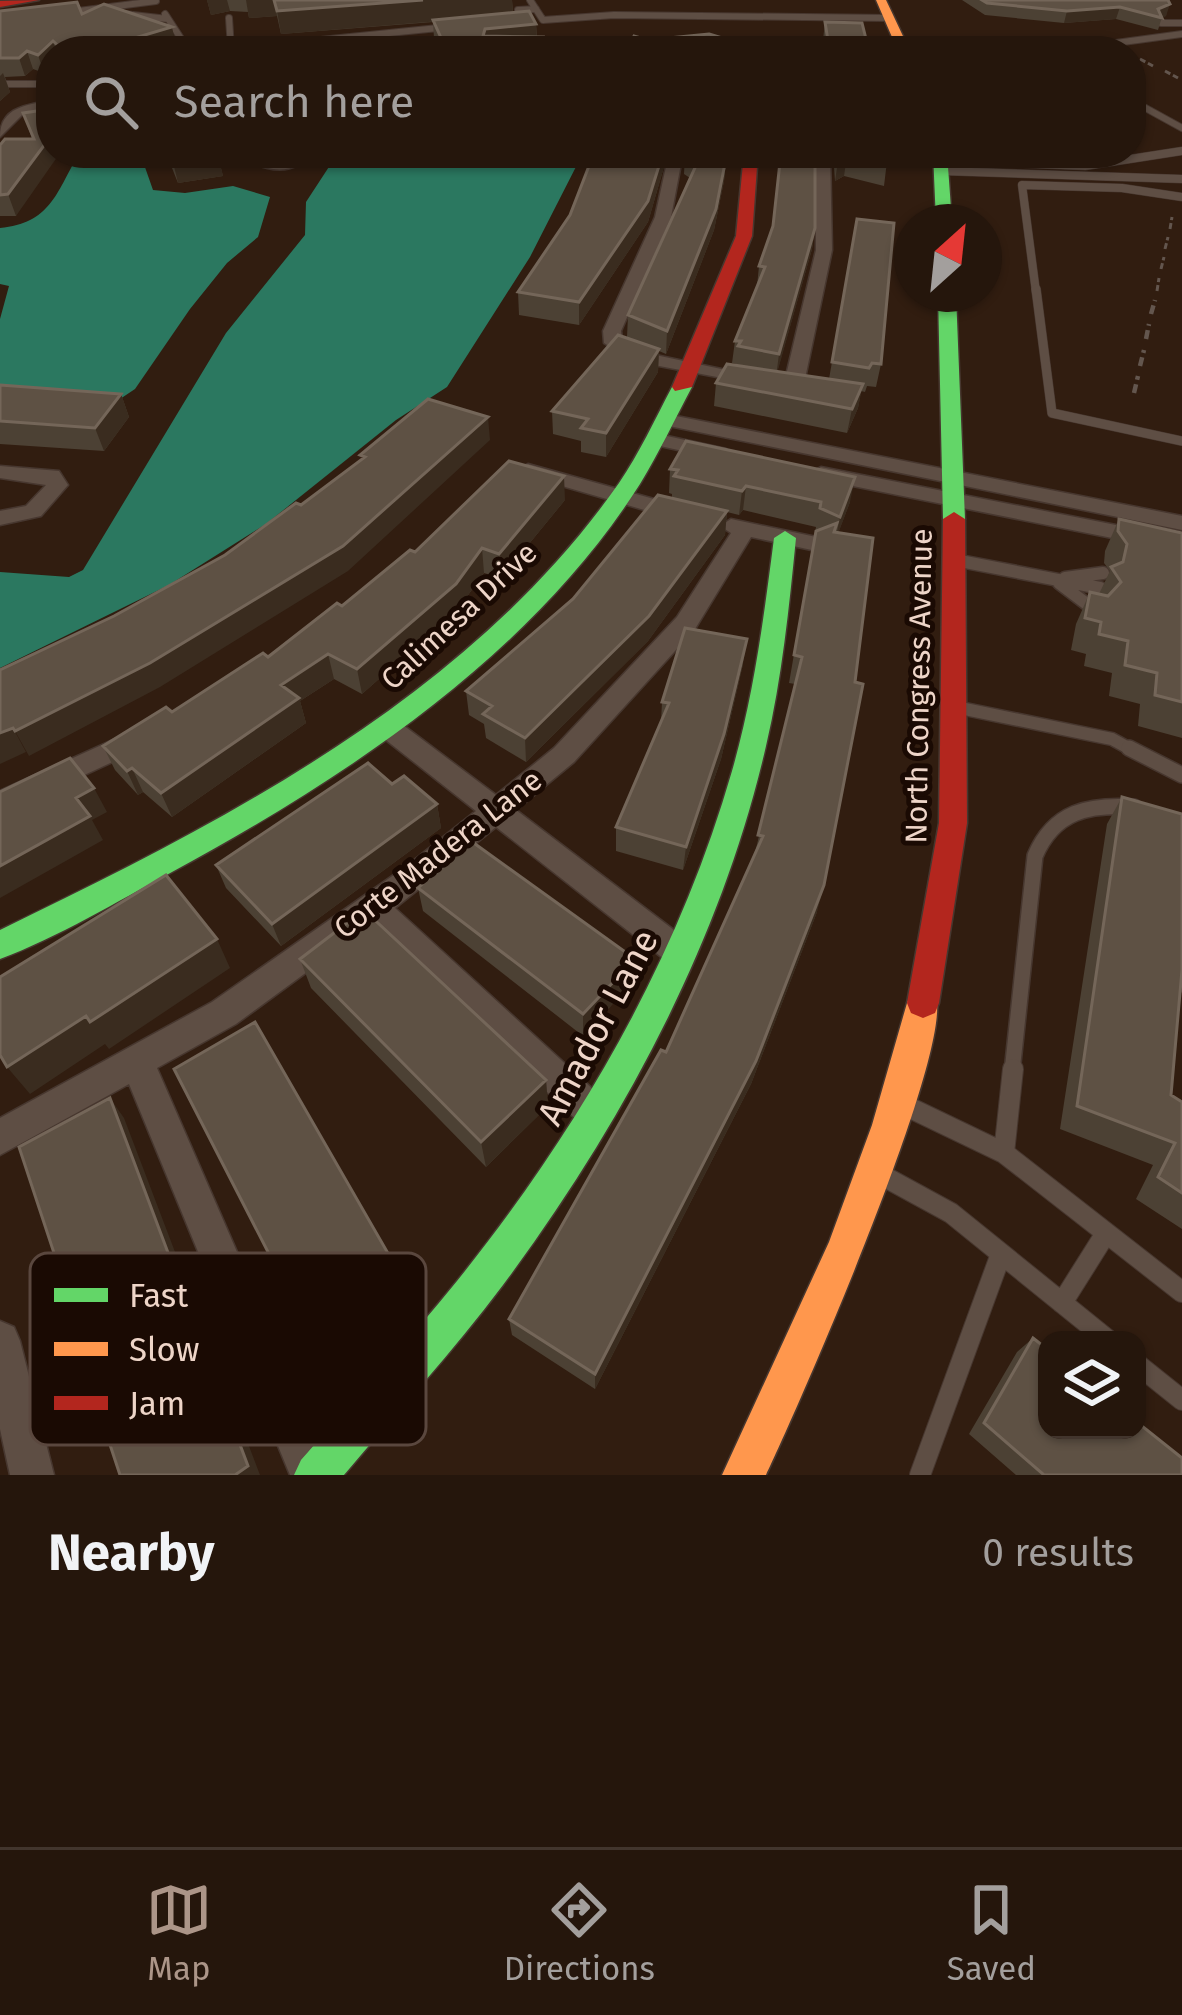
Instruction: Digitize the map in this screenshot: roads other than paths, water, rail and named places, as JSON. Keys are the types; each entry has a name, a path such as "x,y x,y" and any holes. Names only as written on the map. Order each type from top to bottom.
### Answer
{"street":[{"path":"0,4 40,7"},
{"path":"2,131 18,111 36,107"},
{"path":"2,131 36,124"},
{"path":"673,168 663,217 612,331 613,343 640,357 803,390 824,250 823,168"},
{"name":"Calimesa Drive","path":"0,946 134,883 308,781 386,726 528,601 620,499 695,370 746,227 750,168"},
{"path":"941,168 943,204"},
{"name":"North Congress Avenue","path":"744,1475 789,1385 897,1102 928,986 947,882 956,708 948,312"},
{"path":"664,430 954,489 1182,545"},
{"path":"500,478 514,465 620,499 821,545"},
{"path":"0,472 51,476 57,485 48,499 20,519 0,518"},
{"path":"954,489 1182,523"},
{"name":"Corte Madera Lane","path":"0,1137 224,1013 373,907 495,812 565,754 686,623 745,529"},
{"name":"Amador Lane","path":"426,1343 509,1246 596,1115 680,952 734,808 763,704 785,538"},
{"path":"0,803 165,725"},
{"path":"386,726 680,952"},
{"path":"373,907 596,1115"},
{"path":"137,1061 219,1253"},
{"path":"0,1341 32,1475"},
{"path":"301,1445 314,1475"},
{"name":"Amador Lane","path":"314,1475 340,1445"}],"lane":[{"path":"89,9 156,0 179,36"},
{"path":"530,0 543,20"},
{"path":"725,6 736,16"},
{"path":"40,7 168,20"},
{"path":"518,10 536,9"},
{"path":"521,21 885,9"},
{"path":"229,17 230,36"},
{"path":"1161,23 1182,23"},
{"path":"360,36 453,26"},
{"path":"1142,36 1148,27"},
{"path":"1146,39 1182,34"},
{"path":"1163,38 1182,44"},
{"path":"0,85 36,84"},
{"path":"1146,108 1182,128"},
{"path":"1146,157 1182,151"},
{"path":"1031,168 1182,178"},
{"path":"1182,197 1122,188 1022,185 1052,413 1182,441"},
{"path":"955,560 1054,580 1098,599 1054,580"},
{"path":"1054,580 1103,573"},
{"path":"956,708 1112,740 1182,775"},
{"path":"1004,1153 1035,856 1042,835 1078,809 1103,805 1148,811"},
{"path":"897,1102 1004,1153 1182,1292"},
{"path":"873,1171 951,1214 1097,1331"},
{"path":"1062,1303 1106,1233"},
{"path":"920,1475 1001,1254"},
{"path":"1146,1371 1182,1400"}]}
